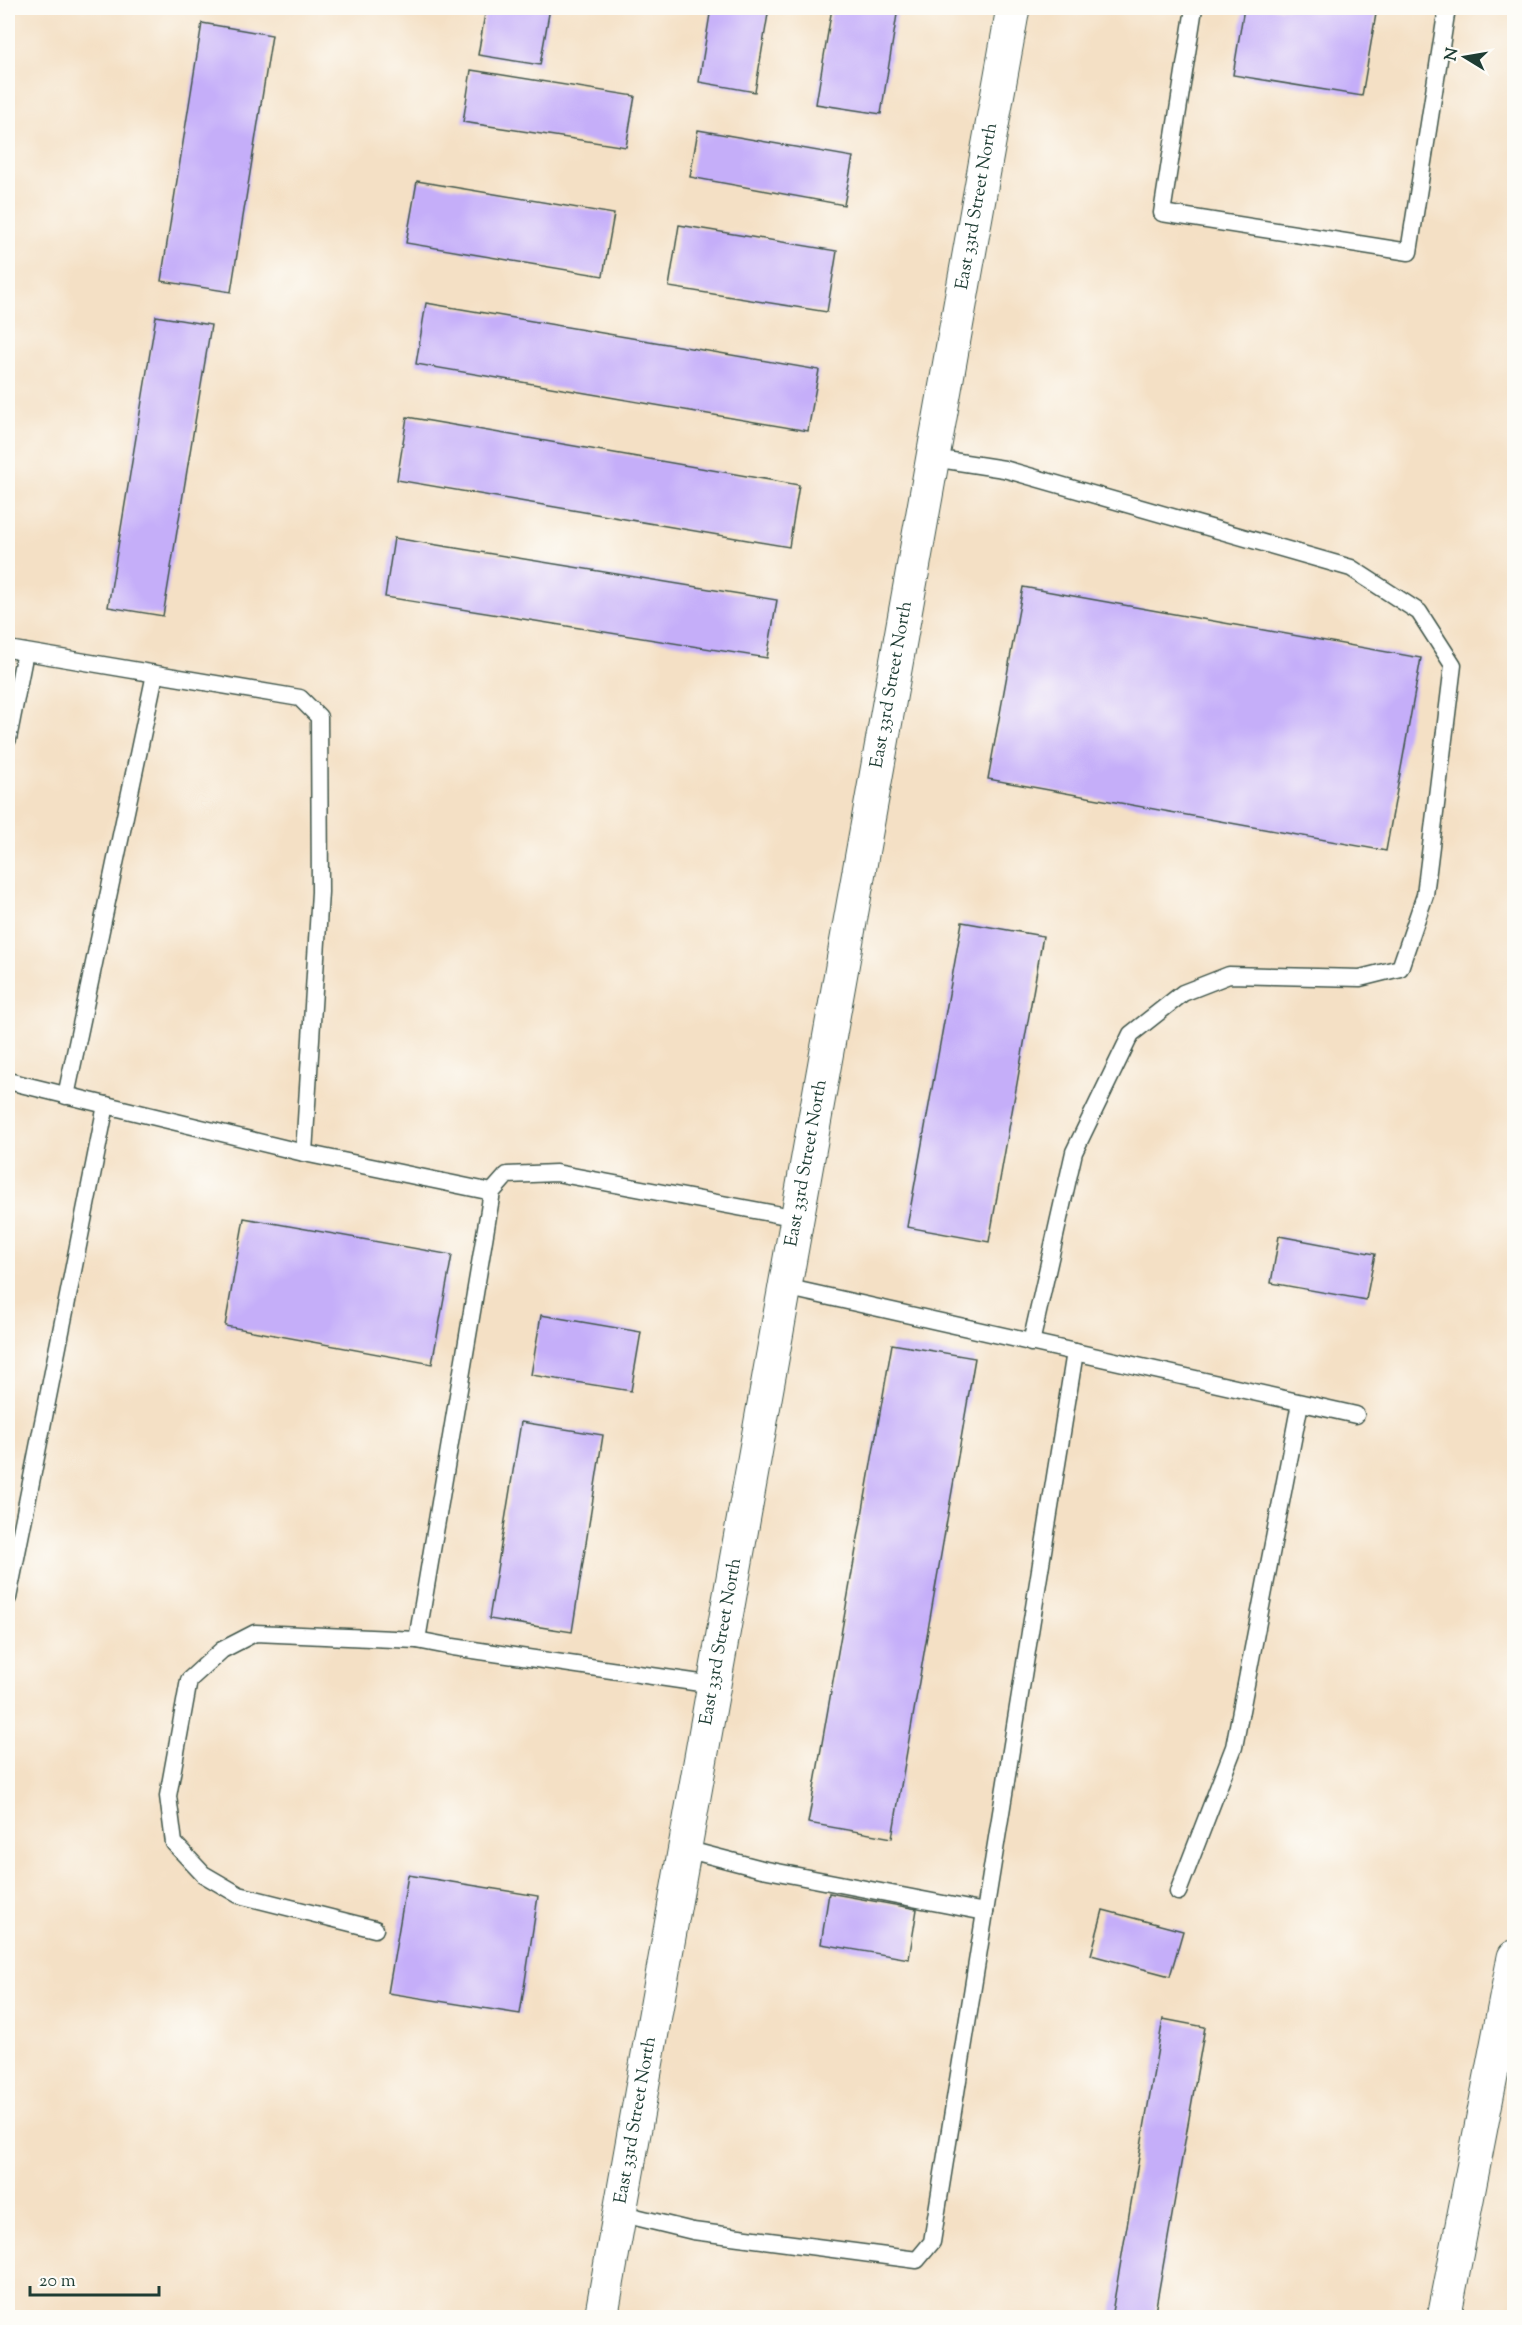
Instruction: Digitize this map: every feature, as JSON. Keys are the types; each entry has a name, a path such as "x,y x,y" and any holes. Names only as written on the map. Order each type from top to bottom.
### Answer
{"main road":[{"name":"East 33rd Street North","path":"601,2318 1013,8"},
{"path":"1444,2318 1515,1957"}],"lane":[{"path":"1194,8 1162,213 1409,252 1447,8"},
{"path":"933,458 1004,469 1351,568 1419,612 1453,665 1425,895 1400,968 1360,978 1229,975 1183,993 1131,1034 1074,1152 1031,1342"},
{"path":"8,649 300,698 319,717 320,892 304,1152"},
{"path":"8,740 26,652"},
{"path":"66,1096 155,674"},
{"path":"8,1081 304,1152 492,1192"},
{"path":"8,1598 106,1106"},
{"path":"417,1640 492,1192 507,1175 556,1173 797,1218"},
{"path":"785,1287 1356,1415"},
{"path":"619,2213 693,2231 917,2260 932,2242 1075,1352"},
{"path":"1178,1892 1234,1747 1300,1403"},
{"path":"375,1929 239,1894 203,1874 174,1843 168,1796 189,1680 222,1650 255,1633 417,1640 714,1685"},
{"path":"685,1849 762,1869 985,1912"}],"building":[{"path":"486,8 550,8 540,65 478,55"},
{"path":"711,8 769,8 755,92 699,82"},
{"path":"832,8 898,8 881,114 816,104"},
{"path":"1244,8 1377,8 1362,96 1233,75"},
{"path":"202,23 272,35 231,292 161,281"},
{"path":"471,70 635,96 626,147 463,122"},
{"path":"698,130 853,157 844,205 690,177"},
{"path":"417,181 614,214 603,276 406,243"},
{"path":"679,225 837,251 827,312 669,287"},
{"path":"426,303 819,370 808,431 416,364"},
{"path":"156,316 211,325 163,616 108,607"},
{"path":"407,417 799,485 789,547 397,480"},
{"path":"394,538 777,600 767,658 385,597"},
{"path":"1023,587 1421,658 1386,851 988,779"},
{"path":"962,922 1043,936 989,1242 907,1227"},
{"path":"244,1218 452,1255 432,1364 225,1326"},
{"path":"1279,1236 1375,1254 1366,1300 1271,1283"},
{"path":"541,1315 641,1332 631,1391 531,1375"},
{"path":"892,1344 975,1358 892,1838 808,1823"},
{"path":"521,1422 603,1435 572,1632 489,1619"},
{"path":"408,1875 538,1896 520,2014 388,1993"},
{"path":"829,1893 917,1909 909,1959 821,1944"},
{"path":"1103,1910 1183,1931 1170,1976 1091,1955"},
{"path":"1163,2019 1205,2027 1154,2318 1111,2318"}]}
